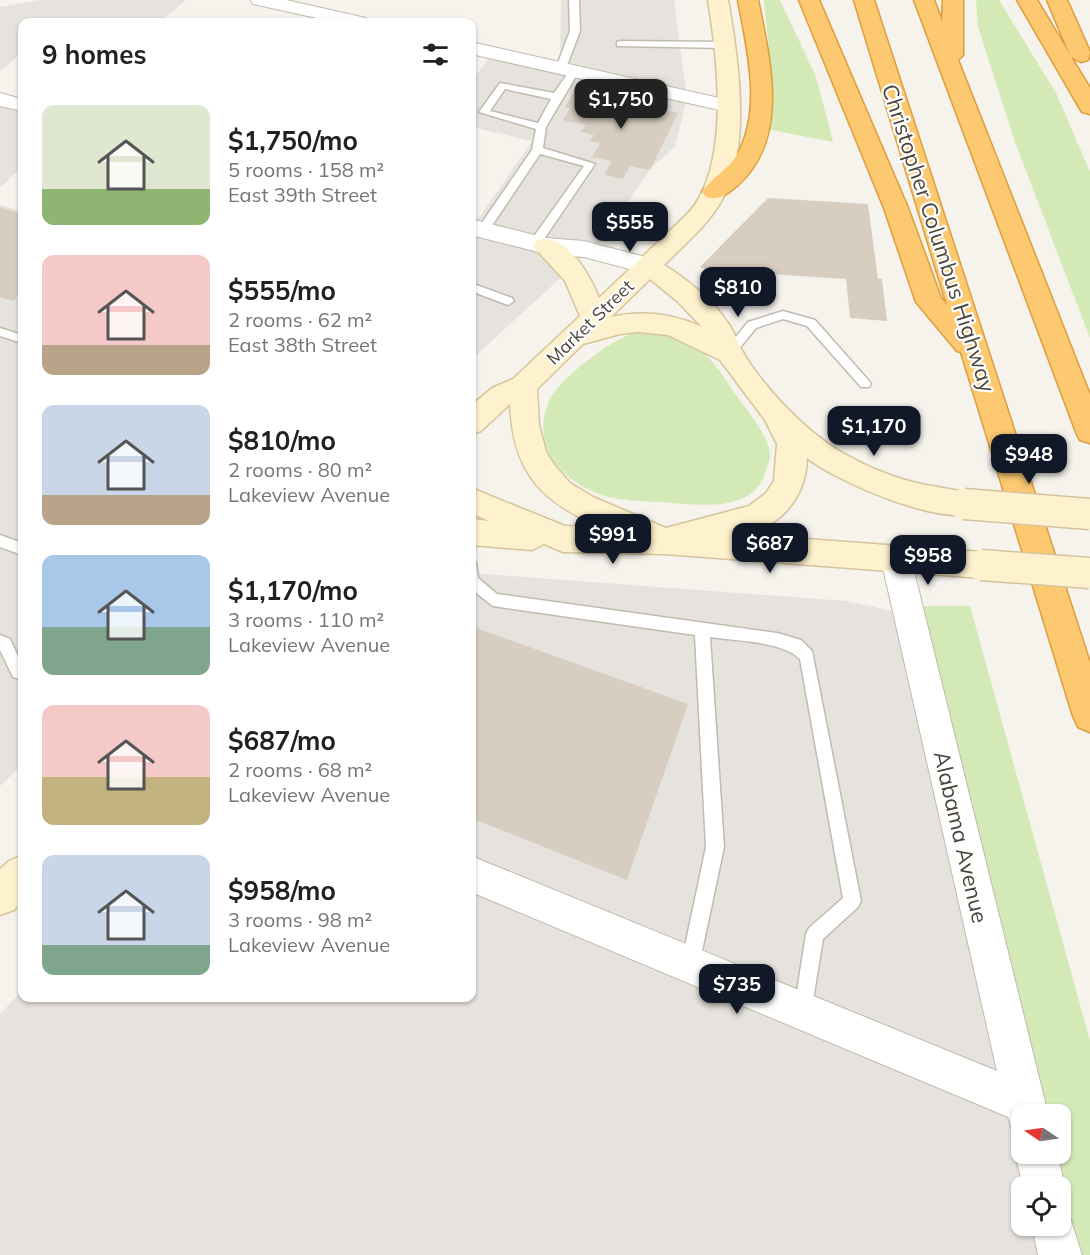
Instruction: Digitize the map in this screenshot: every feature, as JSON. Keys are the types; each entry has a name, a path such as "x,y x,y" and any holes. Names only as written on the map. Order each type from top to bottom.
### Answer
{"highway":[{"path":"714,192 736,174 743,164 754,143 760,117 762,89 748,0"},
{"path":"809,0 896,208 929,302 975,352"},
{"name":"Christopher Columbus Highway","path":"864,0 1090,716"},
{"path":"924,0 1090,432"},
{"path":"951,69 953,0"},
{"path":"1027,0 1090,107"},
{"path":"1057,0 1090,77"}],"main road":[{"name":"Market Street","path":"476,418 502,395 523,386 690,224 714,192 724,154 728,106 726,45 718,0"},
{"path":"541,244 568,264 577,278 594,318"},
{"path":"523,386 525,425 532,453 559,491 582,506 665,541 758,516 777,502 789,483 792,466 792,444 779,419 729,353 720,332 693,299 675,283 648,266"},
{"path":"573,337 609,325 634,321 655,323 675,326 695,333 729,353"},
{"path":"779,419 834,463 896,491 928,499 964,504 1090,513"},
{"path":"476,502 563,539"},
{"path":"476,532 563,539 665,541 1090,573"},
{"path":"0,896 18,878"}],"street":[{"path":"260,0 341,18"},
{"path":"476,49 728,106"},
{"path":"0,99 18,104"},
{"path":"477,228 541,244 584,249 648,266"},
{"name":"Alabama Avenue","path":"896,559 1024,1104"},
{"path":"476,876 804,1011 1016,1104"},
{"path":"1055,1236 1060,1255"}],"lane":[{"path":"477,228 537,150 541,127 557,97 567,70 575,31 574,0"},
{"path":"620,44 726,45"},
{"path":"541,127 484,112 503,85 557,97"},
{"path":"537,150 590,164 541,244"},
{"path":"476,289 508,301"},
{"path":"729,353 752,326 783,315 811,323 865,384"},
{"path":"0,332 18,338"},
{"path":"0,541 18,548"},
{"path":"476,585 493,600 777,640 796,645 807,656 852,901 815,934 804,1011"},
{"path":"690,964 715,847 702,629"},
{"path":"0,642 5,644 18,666"}],"shaded area":[{"path":"40,0 186,0 165,18 18,18 18,56 0,71 0,7"},
{"path":"561,0 674,0 687,98 675,147 650,169 602,240 476,355 476,218 479,218 532,141 476,128 476,75 495,50 560,65"},
{"path":"0,97 18,102 18,171 0,188"},
{"path":"0,205 18,210 18,769 0,786"},
{"path":"476,573 846,601 911,615 1030,1104 1011,1104 1011,1164 1044,1164 1048,1176 1011,1176 1011,1236 1062,1236 1067,1255 0,1255 0,1014 18,995 18,1002 476,1002"}],"green space":[{"path":"764,0 780,0 816,77 833,142 767,129 773,91"},
{"path":"976,0 999,0 1056,93 1090,172 1090,338 1015,142 978,27"},
{"path":"641,331 673,334 701,350 756,422 765,438 770,457 758,486 748,496 735,501 705,505 616,498 602,495 582,486 564,473 550,456 543,424 546,408 555,391 590,358 618,340"},
{"path":"916,606 970,606 1090,1041 1090,1255 1075,1255 1070,1236 1071,1176 1056,1176 1052,1164 1071,1164 1071,1104 1038,1104"}],"building":[{"path":"575,91 678,113 650,170 630,166 623,179 604,175 612,161 592,157 600,143 590,141 594,135 581,132 586,125 563,120 570,108 565,107"},
{"path":"768,198 868,204 878,279 882,279 887,321 850,318 846,279 708,270 700,267"},
{"path":"0,207 18,213 18,295 13,301 0,297"},
{"path":"476,628 688,704 627,880 476,820"}]}
